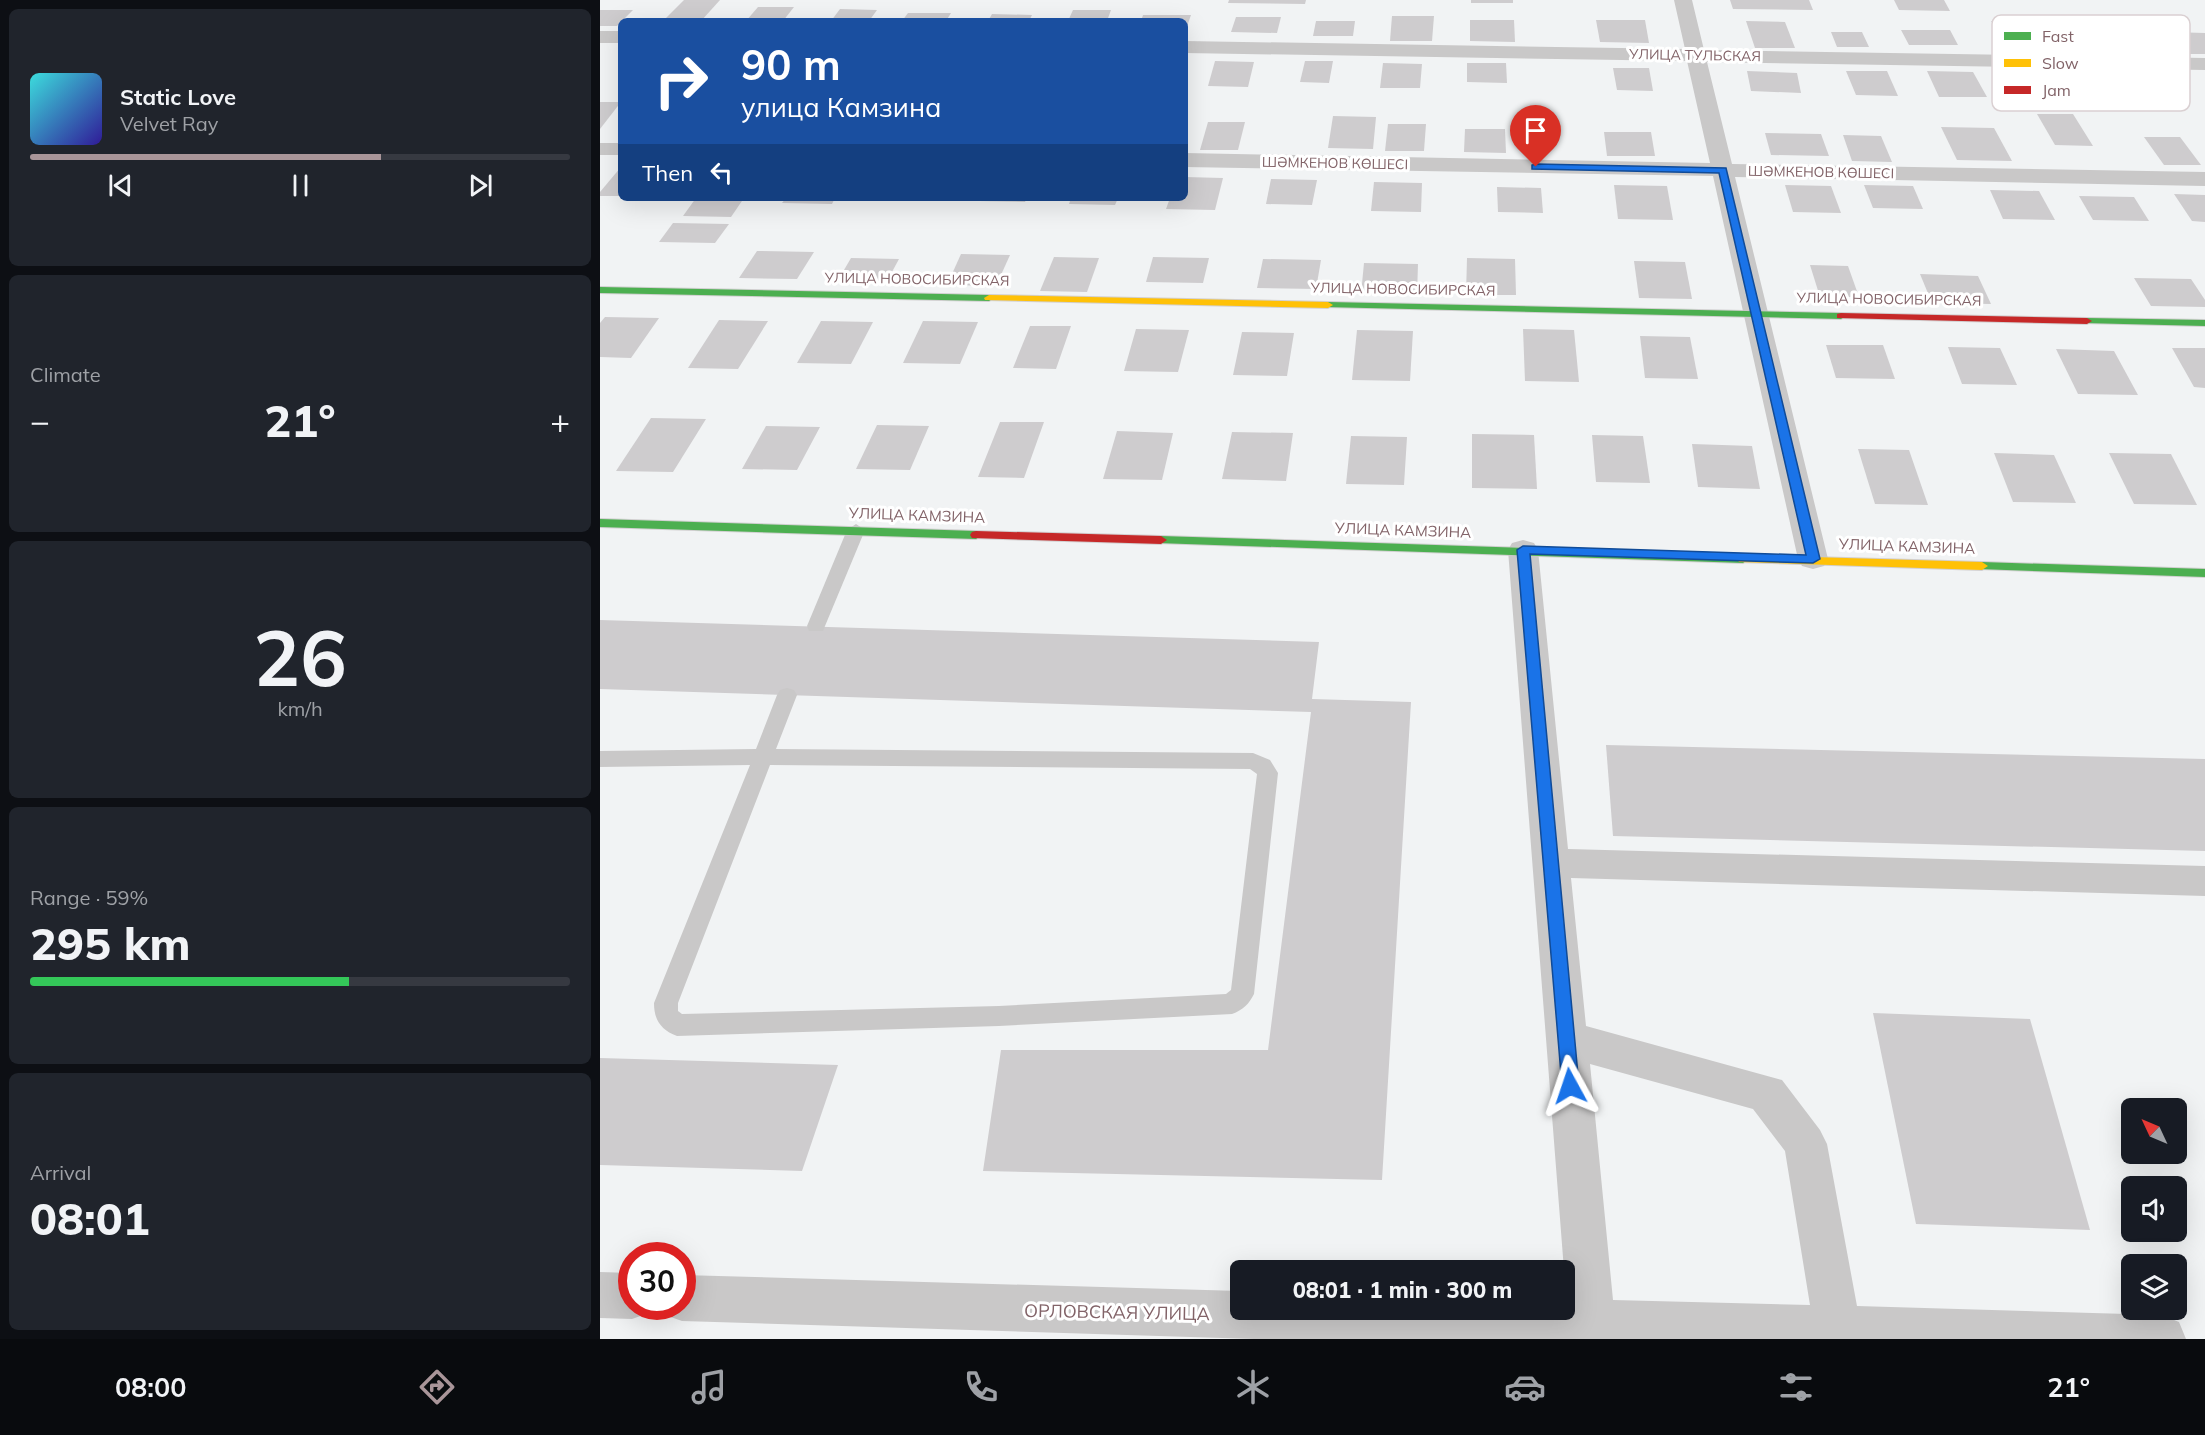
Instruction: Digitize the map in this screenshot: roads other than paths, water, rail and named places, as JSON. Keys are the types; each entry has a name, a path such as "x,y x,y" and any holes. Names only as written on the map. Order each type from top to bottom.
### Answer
{"street":[{"path":"1683,0 1813,559"},
{"path":"600,37 618,37"},
{"name":"УЛИЦА ТУЛЬСКАЯ","path":"1188,47 1992,60"},
{"name":"УЛИЦА ТУЛЬСКАЯ","path":"2190,64 2205,64"},
{"path":"600,149 618,149"},
{"name":"ШӘМКЕНОВ КӨШЕСІ","path":"1188,160 2205,179"},
{"name":"УЛИЦА НОВОСИБИРСКАЯ","path":"600,290 2205,323"},
{"name":"УЛИЦА КАМЗИНА","path":"600,522 2205,573"},
{"path":"1523,550 1592,1324"},
{"path":"1550,864 2205,881"},
{"path":"1566,1039 1767,1094 1805,1144 1838,1329"},
{"path":"600,1295 618,1296"},
{"name":"ОРЛОВСКАЯ УЛИЦА","path":"696,1299 919,1308 1838,1329 1968,1335 2162,1339"}],"lane":[{"path":"816,626 856,530"},
{"path":"600,759 763,757 1253,761 1263,766 1268,773 1242,994 1232,1004 999,1016 677,1025 666,1016 666,1003 763,757 787,694"}]}
